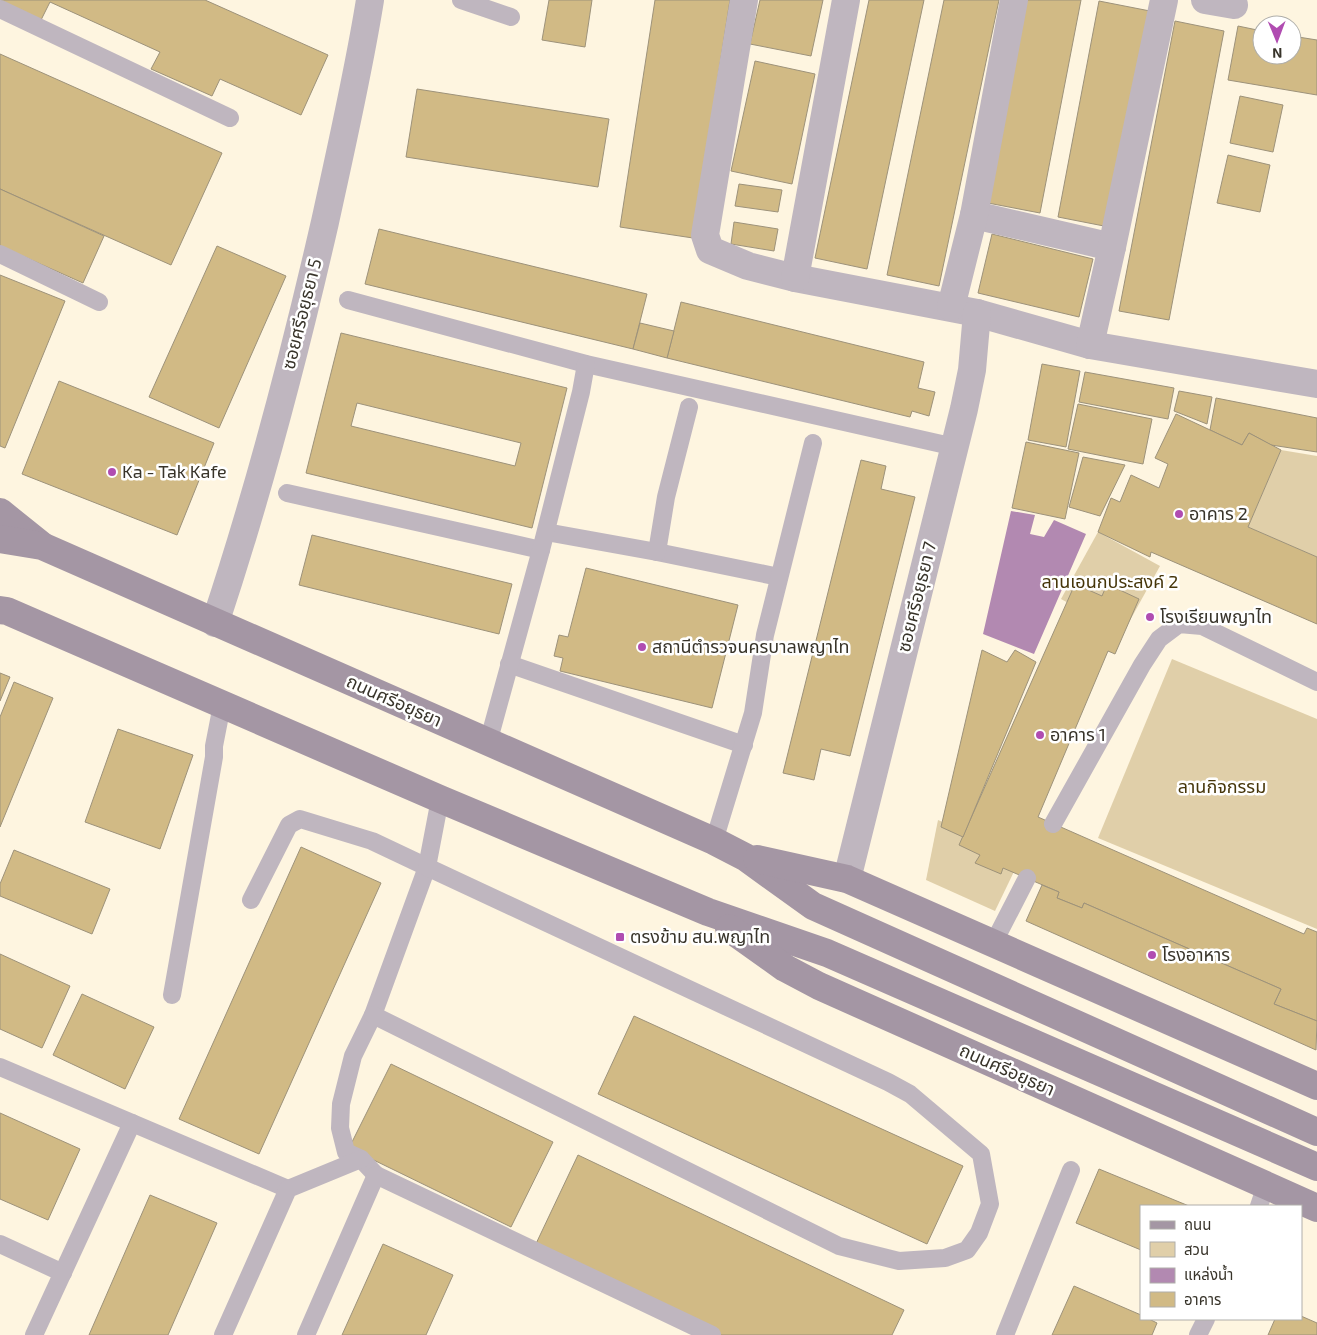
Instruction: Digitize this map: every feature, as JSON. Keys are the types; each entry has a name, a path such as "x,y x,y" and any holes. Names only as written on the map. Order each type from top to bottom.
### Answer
{"main road":[{"name":"ถนนศรีอยุธยา","path":"0,512 42,546"},
{"name":"ถนนศรีอยุธยา","path":"0,539 42,546 714,841 746,857 813,906 1317,1132"},
{"name":"ถนนศรีอยุธยา","path":"2,609 222,706 708,912 827,953 1317,1167"},
{"name":"ถนนศรีอยุธยา","path":"746,857 847,879 1317,1086"},
{"name":"ถนนศรีอยุธยา","path":"708,912 785,968 819,986 1263,1196 1317,1208"}],"street":[{"name":"ซอยศรีอยุธยา 5","path":"215,623 259,484 307,300 358,72 370,0"},
{"path":"744,0 705,235 710,250 748,266 795,278 964,310 1090,346 1317,384"},
{"path":"795,278 846,0"},
{"name":"ซอยศรีอยุธยา 7","path":"847,879 955,447 972,370 964,310 974,215 1014,0"},
{"path":"1090,346 1164,0"},
{"path":"1205,0 1234,5"},
{"path":"974,215 1112,247"}],"lane":[{"path":"461,0 511,17"},
{"path":"0,9 230,118"},
{"path":"0,254 99,302"},
{"path":"348,300 586,364 955,447"},
{"path":"488,743 508,664 546,532 581,392 586,364"},
{"path":"658,552 666,498 689,407"},
{"path":"714,841 744,745 752,713 764,635 814,443"},
{"path":"287,493 541,550"},
{"path":"546,532 658,552 779,577"},
{"path":"1053,824 1142,665 1159,639 1179,624 1202,626 1317,682"},
{"path":"508,664 744,745"},
{"path":"172,995 222,706"},
{"path":"440,799 427,867 373,1015 353,1056 341,1104 340,1128 346,1152 361,1159 376,1175 712,1335"},
{"path":"251,900 290,825 300,819 372,841 910,1094 981,1154 990,1204 979,1234 967,1250 945,1258 899,1260 839,1246 373,1015"},
{"path":"993,944 1027,878"},
{"path":"0,1067 288,1189"},
{"path":"34,1335 132,1123"},
{"path":"223,1335 288,1189 361,1159"},
{"path":"1005,1335 1072,1170"},
{"path":"306,1335 376,1175"},
{"path":"0,1244 63,1274"},
{"path":"1198,1335 1206,1320"}],"green space":[{"path":"1281,450 1317,456 1317,557 1248,527"},
{"name":"ลานเอนกประสงค์ 2","path":"1098,532 1160,566 1123,633 1061,599"},
{"name":"ลานกิจกรรม","path":"1172,659 1317,719 1317,929 1098,838"},
{"path":"938,820 1022,855 995,911 926,880"}],"water":[{"path":"1011,511 1035,515 1030,534 1044,537 1054,520 1086,534 1034,654 983,634"}],"building":[{"path":"0,0 205,0 328,55 301,115 220,79 212,96 151,69 160,52 50,2 41,20"},
{"path":"549,0 592,0 585,47 542,40"},
{"path":"655,0 730,0 693,238 620,227"},
{"path":"760,0 823,0 811,56 750,44"},
{"path":"869,0 924,0 867,269 815,258"},
{"path":"944,0 999,0 939,286 887,275"},
{"path":"1027,0 1081,0 1040,213 988,203"},
{"path":"1099,1 1150,11 1109,227 1058,217"},
{"path":"1175,21 1224,31 1169,320 1119,311"},
{"path":"1238,26 1252,29 1252,65 1302,65 1302,38 1317,40 1317,95 1228,80"},
{"path":"0,54 222,153 171,265 0,189"},
{"path":"755,61 815,74 792,184 731,171"},
{"path":"417,89 609,119 598,187 406,157"},
{"path":"1240,96 1283,105 1273,152 1230,143"},
{"path":"1228,155 1270,165 1260,212 1217,203"},
{"path":"739,184 782,190 778,212 735,206"},
{"path":"0,189 104,236 83,283 0,246"},
{"path":"734,222 778,229 774,251 731,244"},
{"path":"379,229 647,294 633,349 365,284"},
{"path":"992,234 1093,259 1079,317 978,293"},
{"path":"217,246 286,276 219,428 149,397"},
{"path":"0,275 65,301 5,448 0,446"},
{"path":"681,302 924,362 918,388 935,392 929,416 912,411 910,417 667,358"},
{"path":"640,323 674,331 667,358 633,349"},
{"path":"341,333 567,388 532,528 306,473","holes":["357,403 521,443 515,466 351,426"]},
{"path":"1042,364 1080,371 1066,447 1028,440"},
{"path":"1085,372 1174,388 1168,419 1079,402"},
{"path":"59,381 214,443 177,535 22,474"},
{"path":"1179,391 1212,397 1207,424 1174,411"},
{"path":"1216,398 1317,418 1317,452 1271,445 1249,433 1242,445 1210,430"},
{"path":"1078,404 1152,419 1143,464 1068,449"},
{"name":"อาคาร 2","path":"1176,414 1242,445 1249,433 1281,450 1248,527 1317,557 1317,624 1151,552 1150,557 1098,532 1111,498 1120,502 1131,475 1159,488 1168,464 1155,458"},
{"path":"1026,442 1079,453 1065,519 1012,508"},
{"path":"1083,457 1125,465 1100,516 1069,507"},
{"path":"861,460 886,466 881,489 915,497 850,756 821,749 814,780 783,773"},
{"path":"312,535 512,584 499,634 299,585"},
{"name":"สถานีตำรวจนครบาลพญาไท","path":"586,568 738,605 712,708 560,671 563,658 554,656 559,635 568,637"},
{"name":"อาคาร 1","path":"1075,584 1102,596 1107,584 1139,599 1115,654 1108,651 1038,817 1304,934 1307,928 1317,932 1317,1021 1274,1004 1281,989 1084,903 1082,908 1057,898 1059,892 1003,868 1001,874 975,863 980,855 959,845"},
{"path":"982,650 1007,662 1015,650 1036,662 963,837 941,827"},
{"path":"0,673 10,677 0,701"},
{"path":"14,682 53,698 0,827 0,717"},
{"path":"118,729 193,755 160,849 85,822"},
{"path":"301,847 381,883 259,1154 179,1119"},
{"path":"14,850 110,889 92,934 0,896 0,884"},
{"name":"โรงอาหาร","path":"1042,885 1059,892 1057,898 1082,908 1084,903 1281,989 1274,1004 1317,1021 1316,1050 1026,921"},
{"path":"0,954 70,986 42,1048 0,1029"},
{"path":"82,994 154,1027 125,1089 53,1055"},
{"path":"634,1016 963,1166 927,1244 598,1094"},
{"path":"391,1064 553,1142 511,1227 349,1148"},
{"path":"0,1113 80,1149 48,1220 0,1199"},
{"path":"578,1155 904,1310 892,1335 712,1335 533,1250"},
{"path":"1099,1169 1187,1205 1140,1205 1140,1250 1076,1223"},
{"path":"150,1195 217,1223 168,1335 89,1335"},
{"path":"383,1244 453,1275 426,1335 342,1335"},
{"path":"1074,1286 1140,1315 1140,1320 1151,1320 1157,1323 1152,1335 1052,1335"},
{"path":"1302,1316 1317,1323 1317,1335 1268,1335 1275,1320 1302,1320"}],"place":[{"name":"Ka - Tak Kafe","path":"112,472"},
{"name":"อาคาร 2","path":"1179,514"},
{"name":"โรงเรียนพญาไท","path":"1150,617"},
{"name":"สถานีตำรวจนครบาลพญาไท","path":"642,647"},
{"name":"อาคาร 1","path":"1040,735"},
{"name":"ตรงข้าม สน.พญาไท","path":"620,937"},
{"name":"โรงอาหาร","path":"1152,955"}]}
